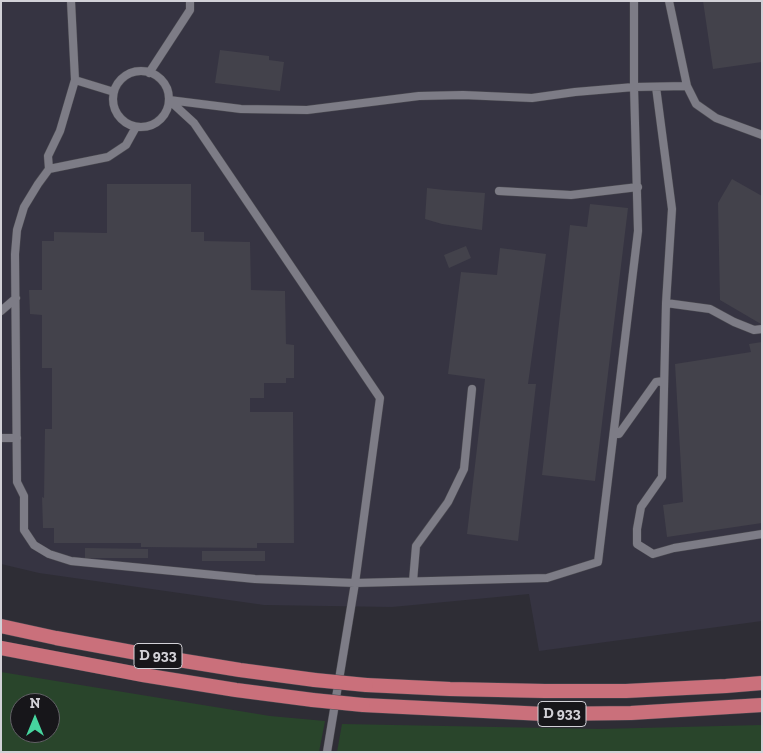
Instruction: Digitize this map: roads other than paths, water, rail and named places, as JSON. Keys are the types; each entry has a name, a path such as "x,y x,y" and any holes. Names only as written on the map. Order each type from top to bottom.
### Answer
{"highway":[{"name":"D 933","path":"1,626 148,655 240,670 366,685 469,690 617,691 762,683"},
{"name":"D 933","path":"1,648 143,675 236,690 363,705 544,714 631,713 762,705"}],"lane":[{"path":"71,1 75,80 60,131 48,156 49,169 24,207 17,230 15,254 17,482 24,496 24,530 34,545 49,554 71,561 255,579 354,583 547,578 598,562 638,231 634,1"},
{"path":"150,73 190,10 190,1"},
{"path":"669,1 686,86 696,104 716,118 762,135"},
{"path":"141,71 150,73 164,83 168,91 168,109 163,118 155,124 146,127 136,127 120,118 115,110 114,92 118,84 132,73 141,71"},
{"path":"75,80 114,92"},
{"path":"169,100 241,108 307,110 419,96 463,94 532,98 634,87 686,86"},
{"path":"656,87 672,209 666,303 662,477 641,507 637,528 638,544 652,554 674,548 762,534"},
{"path":"169,100 194,123 380,398 354,583 327,752"},
{"path":"49,169 108,157 126,145 136,127"},
{"path":"499,191 571,195 638,187"},
{"path":"1,311 16,298"},
{"path":"666,303 710,309 754,330 762,329"},
{"path":"614,434 619,434 656,382 664,381"},
{"path":"412,581 416,546 448,502 464,469 472,389"},
{"path":"1,438 17,438"}]}
